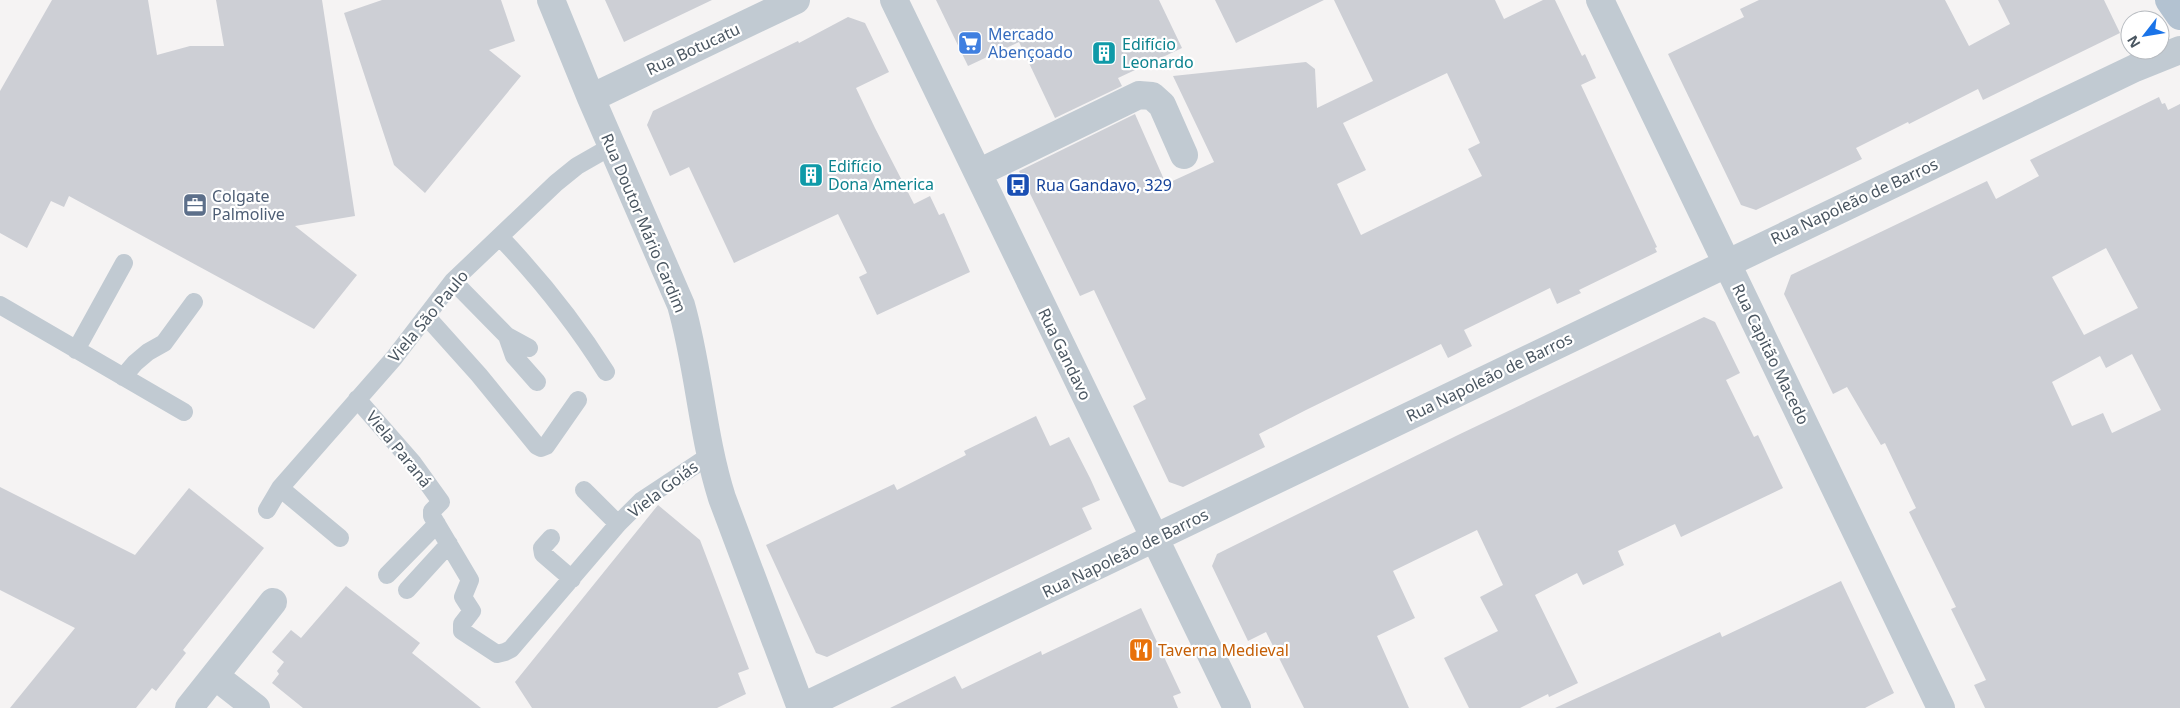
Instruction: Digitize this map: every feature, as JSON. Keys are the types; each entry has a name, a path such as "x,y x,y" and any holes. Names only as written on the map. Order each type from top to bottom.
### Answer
{"main road":[{"path":"2169,0 2180,16"}],"street":[{"name":"Rua Doutor Mário Cardim","path":"551,0 591,98 681,305 688,330 709,456 722,498 801,708"},
{"name":"Rua Botucatu","path":"591,98 796,0"},
{"name":"Rua Gandavo","path":"894,0 1154,539 1238,708"},
{"name":"Rua Capitão Macedo","path":"1600,0 1941,708"},
{"name":"Rua Napoleão de Barros","path":"801,708 1727,262 2134,68 2180,50"},
{"path":"978,173 1139,95 1152,96 1162,105 1184,155"},
{"path":"190,708 273,602"},
{"path":"215,676 256,708"}],"lane":[{"name":"Viela São Paulo","path":"267,510 280,488 427,317 453,281 556,183 578,166 612,146"},
{"path":"500,237 540,278 583,335 606,372"},
{"path":"76,350 124,263"},
{"path":"453,281 508,336 529,348"},
{"path":"124,377 135,363 148,352 164,343 194,302"},
{"path":"0,305 184,412"},
{"path":"427,317 479,375 537,446 541,448 546,446 578,400"},
{"path":"508,336 514,356 537,382"},
{"name":"Viela Paraná","path":"357,399 413,463 440,501 440,504 431,514 437,524"},
{"name":"Viela Goiás","path":"449,544 470,580 463,597 472,611 462,624 462,631 493,653 501,654 511,648 572,580 618,524 642,501 709,456"},
{"path":"280,488 340,538"},
{"name":"Viela Goiás","path":"584,490 618,524"},
{"path":"387,575 437,524 449,544 406,590"},
{"path":"550,538 542,548 543,554 572,580"}],"building":[{"path":"52,0 148,0 157,55 190,46 224,46 216,0 322,0 355,216 295,226 357,275 314,329 69,196 64,207 51,201 27,248 0,233 0,91"},
{"path":"382,0 501,0 515,41 489,50 521,76 425,193 394,165 344,13"},
{"path":"605,0 712,0 624,42"},
{"path":"936,0 1159,0 1182,48 1118,78 1122,86 1055,118 1019,42 968,66"},
{"path":"1215,0 1324,0 1236,43"},
{"path":"1334,0 1495,0 1504,19 1543,0 1555,0 1582,56 1585,54 1596,78 1581,85 1657,247 1655,248 1657,252 1579,290 1581,293 1557,304 1550,288 1464,330 1472,346 1448,358 1441,344 1259,434 1265,447 1183,487 1169,482 1133,406 1146,399 1094,290 1080,296 1019,171 1135,114 1166,184 1214,162 1173,76 1306,62 1315,69 1317,108 1373,81","holes":["1447,73 1480,143 1468,149 1482,176 1361,235 1337,184 1366,170 1343,123"]},
{"path":"1759,0 1945,0 1969,46 2010,24 1998,0 2104,0 2120,33 1983,100 1978,89 1909,124 1908,122 1856,148 1862,159 1756,210 1741,205 1668,54 1744,17 1740,9"},
{"path":"848,17 865,23 889,72 856,88 875,128 914,204 930,196 939,215 944,213 970,272 877,315 859,277 867,273 838,214 734,263 689,167 670,176 647,125 653,111 798,41 799,43"},
{"path":"2159,97 2162,104 2165,103 2168,110 2180,104 2180,708 1985,708 1974,685 1986,680 1951,609 1956,607 1909,512 1916,508 1885,443 1881,445 1847,387 1833,394 1784,294 1791,275 1987,181 1996,199 2039,176 2030,160","holes":["2106,248 2138,308 2084,335 2052,277","2132,354 2161,410 2112,433 2103,413 2072,426 2052,382 2100,356 2106,368"]},
{"path":"1704,317 1715,322 1740,373 1726,380 1754,437 1758,435 1783,488 1681,537 1675,524 1618,551 1624,565 1583,585 1577,573 1535,595 1578,683 1549,697 1548,694 1520,708 1469,708 1444,658 1498,631 1480,597 1503,585 1477,530 1393,571 1415,618 1377,636 1409,708 1304,708 1266,632 1248,641 1212,566 1217,554 1458,435"},
{"path":"1036,416 1050,446 1069,437 1090,478 1100,500 1082,508 1092,529 827,657 816,653 766,545 894,484 897,490 966,455 964,451"},
{"path":"0,487 135,555 189,488 264,548 183,650 186,653 156,691 152,688 136,708 10,708 75,628 0,590"},
{"path":"658,505 700,540 749,669 738,673 746,694 717,708 532,708 515,682"},
{"path":"1841,581 1894,693 1865,708 1555,708 1720,632 1722,637"},
{"path":"346,586 420,643 412,653 481,708 303,708 272,683 279,674 277,671 284,662 272,652 291,630 301,638"},
{"path":"1141,608 1181,693 1173,696 1178,708 890,708 955,676 962,689 1041,651 1042,655"}],"place":[{"name":"Mercado Abençoado","path":"970,43"},
{"name":"Edifício Leonardo","path":"1104,53"},
{"name":"Edifício Dona America","path":"811,175"},
{"name":"Rua Gandavo, 329","path":"1018,185"},
{"name":"Colgate Palmolive","path":"195,205"},
{"name":"Taverna Medieval","path":"1141,650"}]}
